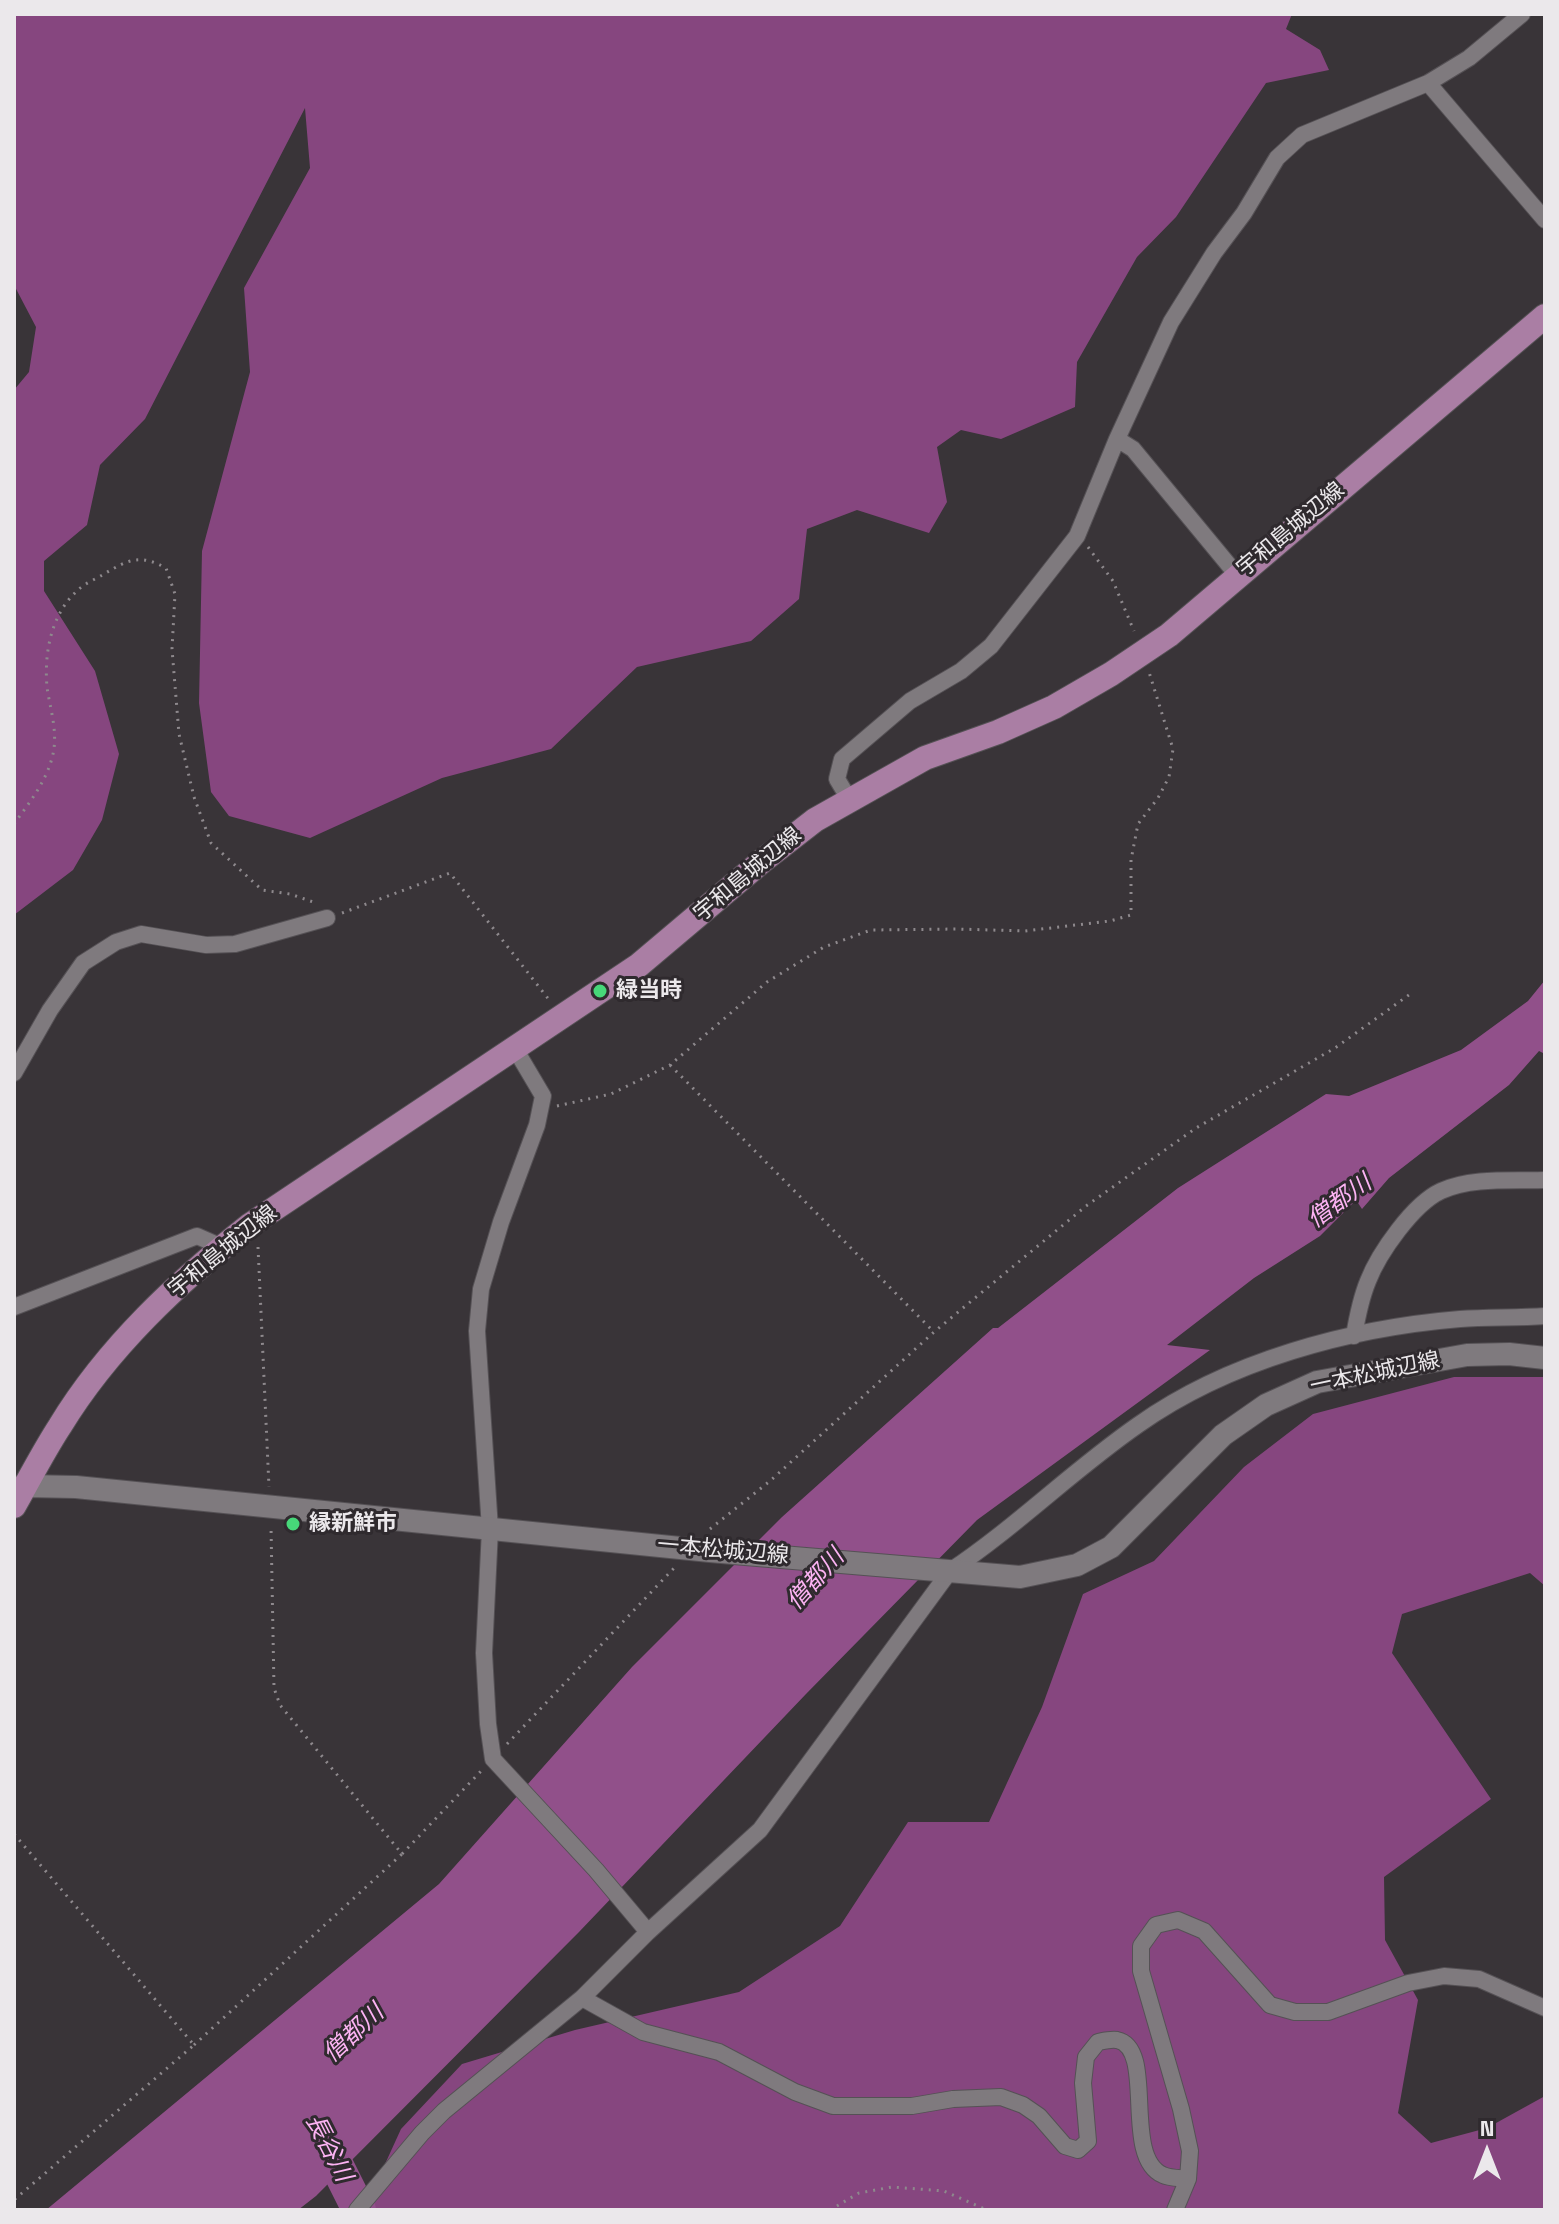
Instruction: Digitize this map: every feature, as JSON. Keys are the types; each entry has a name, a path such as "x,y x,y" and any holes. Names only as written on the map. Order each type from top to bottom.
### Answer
{"main road":[{"name":"宇和島城辺線","path":"18,1493 60,1424 99,1370 148,1315 250,1225 639,965 815,820 925,758 998,732 1054,707 1169,635 1545,316"},
{"name":"一本松城辺線","path":"18,1493 76,1487 701,1550 1020,1577 1077,1565 1111,1547 1223,1435 1266,1405 1317,1382 1467,1355 1509,1354 1545,1358"}],"street":[{"path":"849,799 837,779 842,759 910,701 961,671 991,646 1077,536 1171,322 1277,158 1302,135 1428,83 1469,58 1522,14"},
{"path":"1428,83 1545,220"},
{"path":"1117,439 1133,449 1237,575"},
{"path":"14,1073 50,1010 83,963 116,942 141,934 206,945 235,944 327,918"},
{"path":"514,1047 543,1096 537,1125 501,1222 481,1289 477,1331 490,1529 484,1653 488,1724 496,1762 596,1870 648,1932"},
{"path":"1354,1336 1368,1281 1390,1241 1421,1204 1440,1191 1466,1183 1545,1180"},
{"path":"14,1307 197,1236 222,1247"},
{"path":"357,2210 444,2111 582,1998 648,1932 760,1830 950,1571 979,1552 1139,1424 1201,1388 1253,1364 1316,1344 1459,1319 1545,1316"},
{"path":"1175,2210 1188,2179 1190,2151 1141,1971 1141,1946 1156,1925 1178,1920 1204,1931 1270,2005 1295,2012 1328,2012 1408,1983 1444,1976 1479,1979 1545,2008"},
{"path":"582,1998 643,2032 719,2052 795,2092 833,2106 912,2106 953,2099 1001,2097 1023,2105 1039,2116 1065,2146 1078,2150 1088,2141 1083,2083 1086,2057 1098,2042 1117,2040 1129,2047 1136,2064 1141,2134 1150,2163 1162,2175 1188,2179"}],"path":[{"path":"540,1108 611,1094 670,1065 767,982 824,947 871,930 1025,931 1110,921 1131,915 1131,860 1138,824 1169,777 1173,749 1143,652 1113,581 1089,547 1077,536"},
{"path":"14,824 40,787 52,754 54,727 47,686 47,646 58,616 78,590 124,562 150,559 166,568 175,594 172,649 179,734 194,797 211,843 262,890 290,894 318,904 327,918 450,873 562,1015"},
{"path":"14,2200 194,2045 402,1854 496,1762 701,1550 717,1522 770,1481 934,1332 1086,1206 1196,1128 1335,1048 1413,992"},
{"path":"670,1065 934,1332"},
{"path":"250,1225 258,1249 270,1507 274,1688 280,1705 402,1854"},
{"path":"14,1834 194,2045"},
{"path":"830,2210 859,2193 892,2187 944,2191 987,2210"}],"shaded area":[{"path":"14,14 1292,14 1286,29 1320,50 1329,70 1266,83 1176,217 1137,257 1077,362 1075,407 1001,439 961,430 937,447 947,502 929,533 857,510 807,529 799,599 751,641 637,667 551,749 442,778 310,838 229,816 211,792 199,703 202,551 250,372 244,288 310,168 305,108 145,419 100,465 87,525 44,561 44,591 95,671 119,754 102,820 73,870 14,915 14,390 29,372 36,327 14,285"},
{"path":"1454,1377 1545,1377 1545,1586 1530,1573 1402,1614 1392,1653 1491,1799 1384,1877 1385,1940 1418,2000 1398,2113 1431,2143 1487,2128 1545,2096 1545,2210 364,2210 401,2129 462,2064 575,2030 739,1992 840,1926 908,1822 989,1822 1042,1707 1083,1594 1154,1561 1244,1467 1313,1414"}],"water":[{"name":"僧都川","path":"1545,980 1545,1054 1539,1051 1509,1085 1389,1178 1362,1209 1356,1200 1320,1236 1254,1278 1167,1345 1210,1350 977,1520 579,1932 316,2196 298,2210 46,2210 439,1884 632,1667 782,1517 993,1328 998,1328 1178,1188 1326,1094 1349,1096 1461,1050 1528,1001"}],"waterway":[{"name":"長谷川","path":"319,2130 359,2210"}],"place":[{"name":"緑当時","path":"600,991"},
{"name":"縁新鮮市","path":"293,1524"}]}
